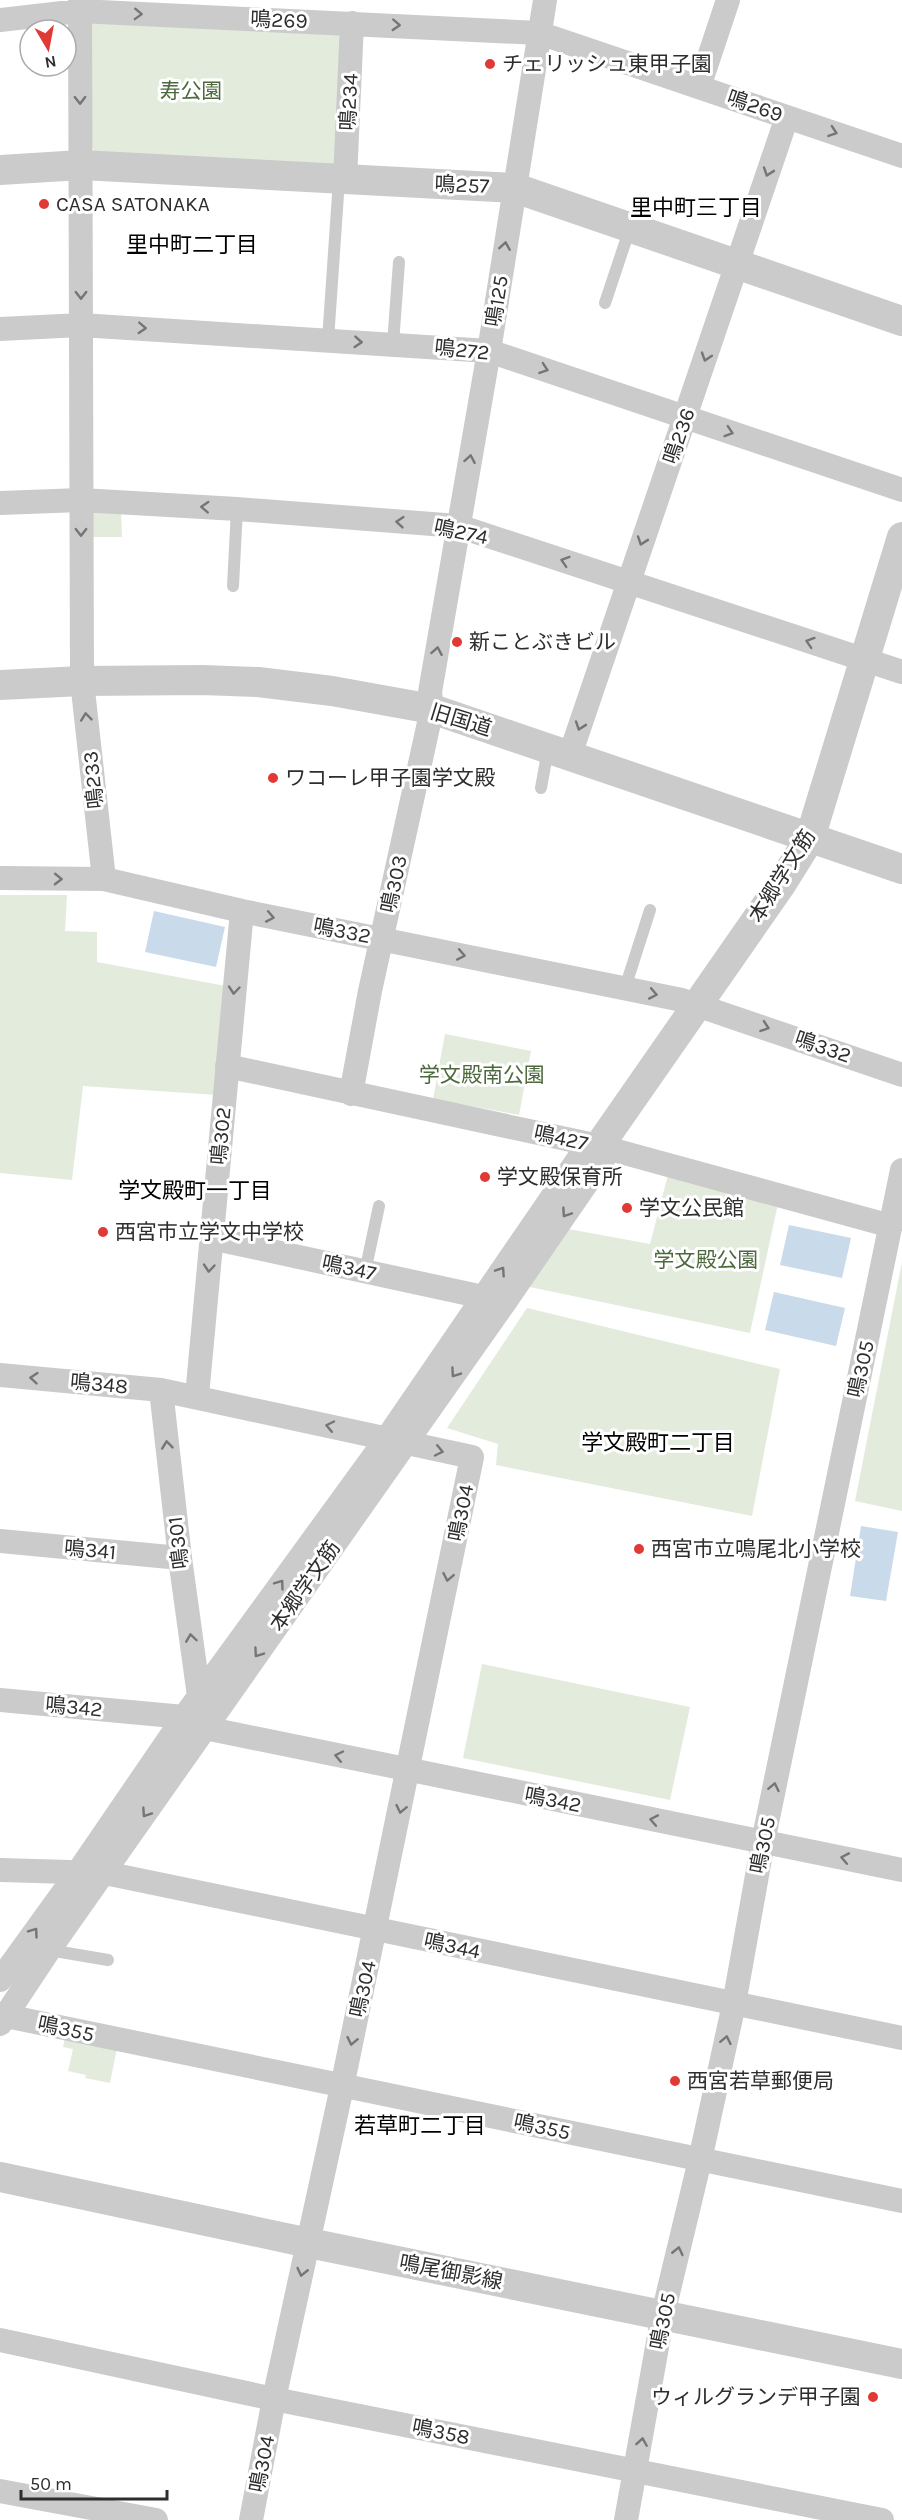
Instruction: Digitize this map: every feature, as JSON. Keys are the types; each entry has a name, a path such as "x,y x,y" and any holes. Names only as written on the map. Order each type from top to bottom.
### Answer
{"street":[{"name":"鳴125","path":"432,709 430,692 515,188 530,32 544,0"},
{"path":"699,87 728,0"},
{"name":"鳴269","path":"0,20 80,6 530,32 902,156"},
{"name":"鳴233","path":"80,6 82,681 104,879"},
{"name":"鳴234","path":"342,180 352,23"},
{"name":"鳴236","path":"559,751 628,582 787,117"},
{"name":"鳴257","path":"0,170 81,165 515,188 902,321"},
{"name":"鳴272","path":"0,329 81,325 489,351 902,490"},
{"name":"鳴274","path":"0,503 81,500 458,526 902,672"},
{"name":"本郷学文筋","path":"3,2020 50,1950 92,1872 194,1722 396,1441 494,1300 583,1152 599,1146 780,886 810,838 902,537"},
{"name":"旧国道","path":"0,685 82,681 258,682 333,691 432,709 902,869"},
{"name":"鳴303","path":"351,1094 432,709"},
{"name":"鳴332","path":"0,878 104,879 242,911 625,988 696,1004 902,1075"},
{"name":"鳴302","path":"197,1396 242,911"},
{"name":"鳴427","path":"227,1066 599,1146 891,1226"},
{"name":"鳴305","path":"626,2520 637,2472 663,2314 734,2004 763,1842 902,1170"},
{"name":"鳴347","path":"211,1238 494,1300"},
{"name":"鳴348","path":"0,1375 161,1390 197,1396 472,1457"},
{"name":"鳴301","path":"161,1390 180,1558 199,1696"},
{"name":"本郷学文筋","path":"194,1722 199,1696 396,1441"},
{"name":"鳴304","path":"251,2520 274,2399 409,1770 472,1457"},
{"name":"鳴341","path":"0,1541 180,1558"},
{"name":"鳴342","path":"0,1700 194,1722 409,1770 902,1870"},
{"name":"鳴344","path":"0,1870 92,1872 902,2037"},
{"name":"本郷学文筋","path":"0,1980 92,1872"},
{"name":"鳴355","path":"3,2020 902,2201"},
{"name":"鳴尾御影線","path":"0,2177 309,2243 902,2364"},
{"name":"鳴358","path":"0,2340 274,2399 882,2520"},
{"path":"0,2491 156,2520"}],"lane":[{"path":"328,340 342,180"},
{"path":"605,303 630,228"},
{"path":"393,344 399,262"},
{"path":"233,586 237,509"},
{"path":"541,789 559,751"},
{"path":"625,988 650,910"},
{"path":"365,1272 380,1206"},
{"path":"50,1950 108,1960"}],"green space":[{"name":"寿公園","path":"92,23 336,32 344,41 338,161 329,166 96,154 91,146"},
{"path":"95,509 121,511 122,537 89,537 89,515"},
{"path":"0,895 67,895 65,931 97,932 97,962 231,987 217,1095 83,1086 72,1180 0,1173"},
{"name":"学文殿南公園","path":"445,1034 531,1051 519,1115 433,1099"},
{"name":"学文殿公園","path":"670,1167 779,1199 750,1333 525,1286 563,1228 650,1244"},
{"path":"902,1262 902,1511 855,1501"},
{"path":"527,1308 780,1369 752,1516 496,1465 498,1444 447,1428"},
{"path":"482,1664 690,1707 670,1800 463,1758"},
{"path":"65,2037 117,2048 110,2083 85,2078 86,2075 68,2071 73,2049 63,2047"}],"water":[{"path":"154,911 225,927 216,967 145,952"},
{"path":"789,1225 851,1238 842,1278 780,1265"},
{"path":"774,1292 845,1308 836,1346 765,1330"},
{"path":"861,1526 898,1532 886,1601 850,1596"}],"place":[{"name":"チェリッシュ東甲子園","path":"490,64"},
{"name":"CASA SATONAKA","path":"44,204"},
{"name":"新ことぶきビル","path":"457,642"},
{"name":"ワコーレ甲子園学文殿","path":"273,778"},
{"name":"学文殿保育所","path":"485,1177"},
{"name":"学文公民館","path":"627,1208"},
{"name":"西宮市立学文中学校","path":"103,1232"},
{"name":"西宮市立鳴尾北小学校","path":"639,1549"},
{"name":"西宮若草郵便局","path":"675,2081"},
{"name":"ウィルグランデ甲子園","path":"873,2397"}],"district":[{"name":"里中町三丁目","path":"696,207"},
{"name":"里中町二丁目","path":"192,244"},
{"name":"学文殿町一丁目","path":"195,1190"},
{"name":"学文殿町二丁目","path":"658,1442"},
{"name":"若草町二丁目","path":"420,2125"}]}
